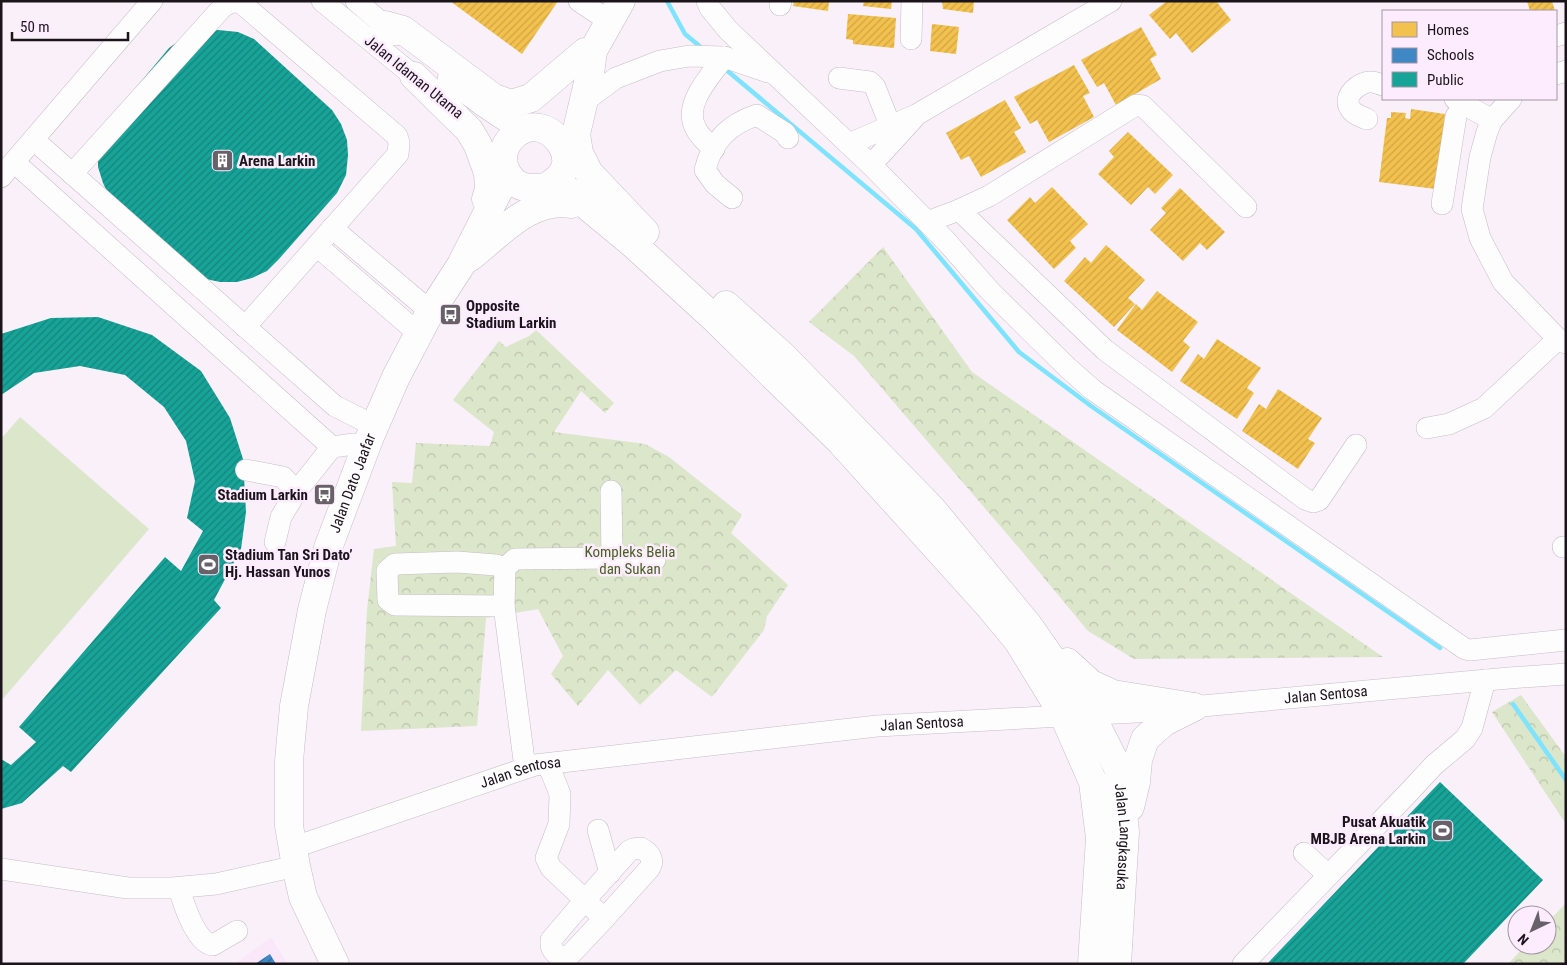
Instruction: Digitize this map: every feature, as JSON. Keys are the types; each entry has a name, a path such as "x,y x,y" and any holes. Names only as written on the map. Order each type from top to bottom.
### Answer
{"main road":[{"path":"385,25 403,30 494,98 510,104 531,98 602,32"},
{"path":"602,32 582,103 576,134 579,153 589,173 639,238"},
{"path":"602,32 523,129 512,136 506,145 521,176 569,191 639,238 783,356 931,508 1028,625 1091,684 1113,694 1194,706"},
{"path":"521,176 558,178 564,170 570,100 602,32"},
{"path":"414,76 468,130 478,145 488,173 489,189 465,256"},
{"path":"523,129 540,128 554,134 565,154 584,180 715,319 853,456 990,607 1018,641 1064,716 1093,782 1100,838 1092,964"},
{"name":"Jalan Dato Jaafar","path":"315,964 303,933 303,897 294,857 288,800 289,761 294,706 305,645 328,548 370,438 396,377 425,323 465,256 521,176"},
{"path":"465,256 533,208 553,203 570,204 639,238"},
{"name":"Jalan Langkasuka","path":"1028,625 1091,714 1118,768 1125,832 1117,964"},
{"path":"1125,832 1136,782 1138,760 1145,739 1164,722 1194,706"},
{"name":"Jalan Dato Jaafar","path":"303,897 335,964"}],"street":[{"path":"152,1 8,170 332,447"},
{"name":"Jalan Idaman Utama","path":"322,1 484,134 521,176"},
{"name":"Jalan Idaman Utama","path":"356,1 474,101 496,116 523,129"},
{"path":"579,1 602,32"},
{"path":"706,1 728,30 872,165 946,241 989,290 1093,390 1461,646 1470,650 1566,640"},
{"path":"911,39 912,1"},
{"path":"849,144 916,115 1111,1"},
{"path":"72,174 220,10 230,2 240,2 397,136 399,143 398,154 245,326"},
{"path":"582,103 616,78 660,61 689,56 773,74"},
{"path":"714,149 695,128 692,114 695,98 719,61"},
{"path":"839,78 870,82 874,87 890,125"},
{"path":"1366,119 1358,116 1347,104 1349,95 1356,87 1370,82 1382,85"},
{"path":"1427,428 1449,424 1484,408 1562,341 1503,282 1480,238 1472,209 1480,157 1492,120 1510,100"},
{"path":"946,241 964,214 1136,105 1143,106 1246,207"},
{"path":"1442,204 1456,107 1492,120"},
{"path":"732,198 715,184 705,170 707,162 725,131 740,120 757,115 785,133 788,138"},
{"path":"872,165 916,115"},
{"path":"34,140 370,438 354,444 332,447 296,492 281,517 275,542"},
{"path":"927,222 964,214"},
{"path":"964,214 1105,350 1305,499 1313,502 1320,500 1356,445"},
{"path":"332,228 425,323"},
{"path":"317,246 425,323"},
{"path":"246,470 283,477 296,492"},
{"path":"611,491 612,558"},
{"path":"525,768 504,606 505,568 515,559 612,558 655,560"},
{"path":"504,606 395,605 388,600 387,571 396,564 457,562 496,565 505,568"},
{"name":"Jalan Sentosa","path":"1,869 128,888 179,888 216,884 294,857 525,768 548,764 877,726 1136,712 1566,674"},
{"path":"1243,964 1434,766 1465,739 1472,728 1485,680"},
{"path":"548,764 560,794 559,824 546,858 551,868 604,919"},
{"path":"598,830 610,873"},
{"path":"642,848 651,856 652,861 649,869 604,919 569,956 560,956 554,952 551,944 554,936 585,900 633,849 642,848"},
{"path":"1304,853 1328,875"},
{"path":"179,888 186,912 204,942 213,945 237,931"}],"shaded area":[{"path":"271,937 288,964 235,964"}],"green space":[{"path":"883,247 972,372 1383,657 1134,659 1088,631 854,356 809,322"},
{"name":"Kompleks Belia dan Sukan","path":"536,330 614,403 605,413 581,391 554,432 645,444 669,457 742,515 731,533 788,585 767,616 764,630 712,697 676,670 640,705 608,670 578,706 551,674 563,656 538,609 486,618 477,726 361,731 367,610 374,549 396,546 392,482 412,483 416,443 490,446 494,432 453,400 499,341 506,347 529,336"},
{"path":"20,417 149,529 1,701 1,439"},
{"path":"1521,695 1566,757 1566,824 1492,712"},
{"path":"1566,903 1566,964 1508,964 1517,955 1557,955 1557,912"}],"building: Homes":[{"path":"450,1 558,1 522,54"},
{"path":"794,1 829,1 828,11 793,6"},
{"path":"864,1 892,1 891,9 863,6"},
{"path":"942,1 974,1 973,13 943,9"},
{"path":"1167,1 1216,1 1231,20 1192,53 1176,33 1170,39 1149,15"},
{"path":"1527,1 1552,1 1555,10 1530,10"},
{"path":"848,14 896,18 894,48 853,44 853,40 846,39"},
{"path":"932,24 959,27 956,54 930,51"},
{"path":"1141,27 1157,55 1150,59 1161,79 1116,105 1104,83 1097,87 1081,60"},
{"path":"1074,65 1090,93 1083,96 1094,117 1049,142 1037,120 1030,124 1014,97"},
{"path":"1005,100 1021,128 1014,132 1026,152 981,177 969,156 961,160 946,133"},
{"path":"1411,109 1445,114 1436,189 1379,182 1387,118 1391,118 1391,112 1406,113 1405,118 1410,119"},
{"path":"1128,132 1173,175 1155,194 1148,187 1131,205 1098,174 1114,157 1109,151"},
{"path":"1052,187 1088,224 1070,241 1076,248 1054,269 1007,220 1030,197 1035,203"},
{"path":"1180,188 1225,232 1207,250 1200,243 1183,261 1150,230 1166,213 1161,208"},
{"path":"1106,245 1145,280 1128,298 1135,304 1114,327 1064,281 1085,257 1091,263"},
{"path":"1157,291 1198,322 1183,341 1190,347 1172,372 1117,330 1136,304 1142,310"},
{"path":"1217,339 1261,368 1247,388 1254,393 1237,419 1180,381 1198,354 1204,359"},
{"path":"1278,389 1322,418 1308,439 1315,443 1298,469 1242,431 1259,404 1266,409"}],"building: Schools":[{"path":"270,954 276,964 255,964"}],"building: Public":[{"name":"Arena Larkin","path":"218,30 238,32 254,39 332,110 341,124 347,140 346,175 337,193 267,271 237,282 220,282 206,279 111,200 98,167 98,150 113,115 169,48 183,38 198,32"},
{"name":"Stadium Tan Sri Dato’ Hj. Hassan Yunos","path":"98,317 152,335 201,371 230,418 243,459 246,512 241,549 214,600 221,608 71,772 63,766 22,803 1,809 1,759 11,765 36,742 19,727 165,557 181,571 203,531 187,518 195,481 186,441 164,407 125,375 80,366 34,373 1,395 1,334 51,318"},
{"name":"Pusat Akuatik MBJB Arena Larkin","path":"1440,782 1543,880 1519,905 1507,905 1507,918 1463,964 1267,964"}],"waterway":[{"path":"667,1 685,34 703,49"},
{"path":"724,68 916,229 1019,352 1091,406 1440,648"},
{"path":"1513,704 1566,780"}],"place":[{"name":"Arena Larkin","path":"223,161"},
{"name":"Opposite Stadium Larkin","path":"450,315"},
{"name":"Stadium Larkin","path":"324,495"},
{"name":"Stadium Tan Sri Dato’ Hj. Hassan Yunos","path":"209,564"},
{"name":"Pusat Akuatik MBJB Arena Larkin","path":"1442,831"}]}
